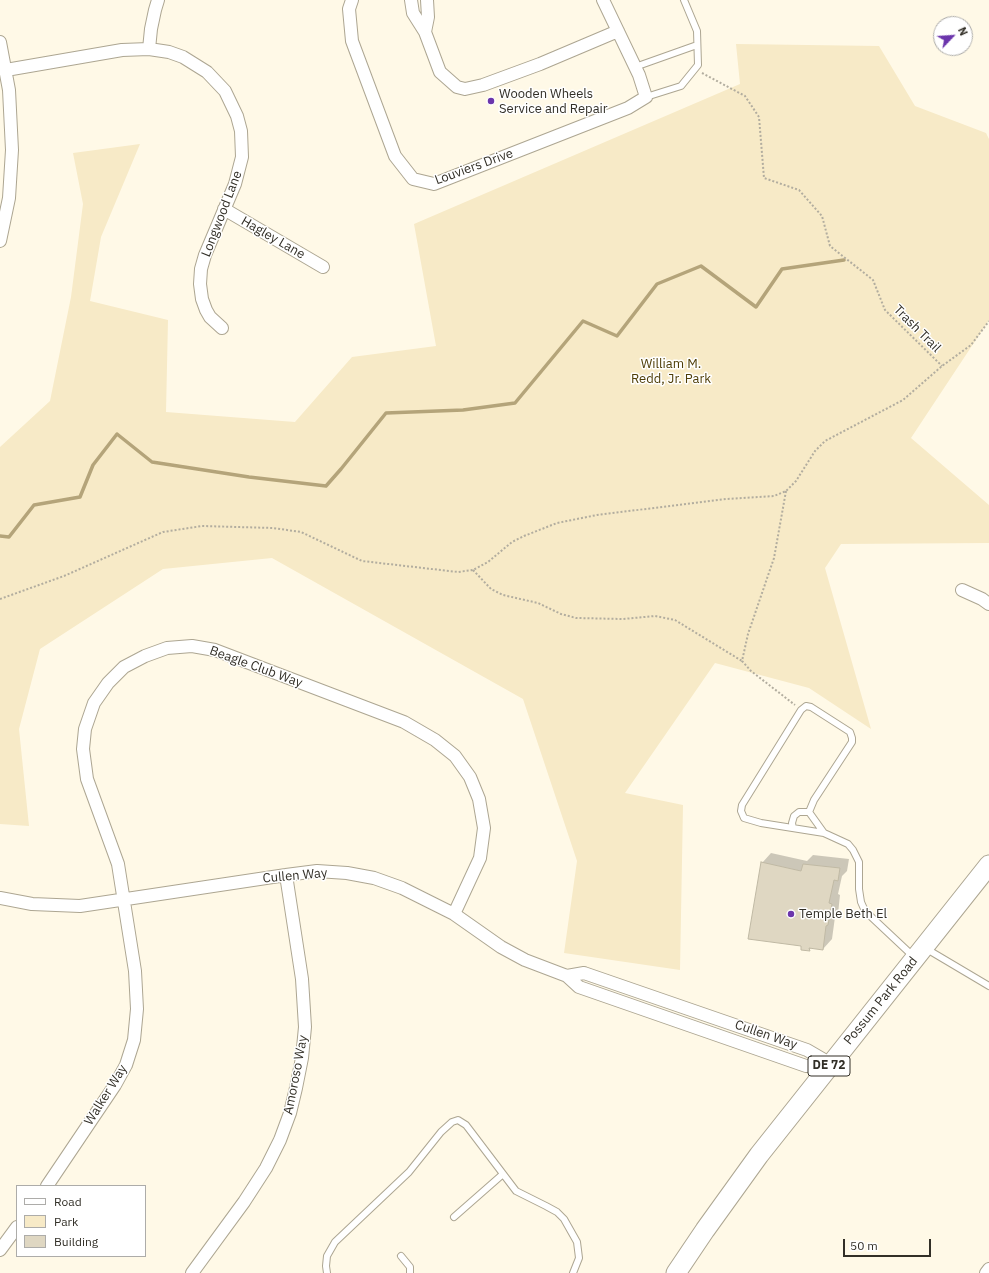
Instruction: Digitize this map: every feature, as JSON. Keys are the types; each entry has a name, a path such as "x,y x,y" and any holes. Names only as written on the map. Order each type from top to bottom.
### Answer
{"main road":[{"name":"Possum Park Road","path":"676,1273 755,1161 920,953 986,873"}],"street":[{"path":"149,49 151,29 158,0"},
{"name":"Louviers Drive","path":"352,0 349,9 352,41 395,156 413,179 434,184 628,108 646,97"},
{"path":"411,0 413,13 425,32 440,72 457,88 465,89 483,85 540,64 618,31"},
{"path":"425,32 428,17 427,0"},
{"path":"603,0 639,75 646,97"},
{"path":"0,42 9,90 12,150 9,198 0,241"},
{"name":"Longwood Lane","path":"6,70 122,50 149,49 169,52 183,57 195,63 217,81 225,91 238,116 241,131 242,157 235,184 205,255 201,270 200,284 202,299 208,313 215,323 222,328"},
{"name":"Hagley Lane","path":"224,209 323,267"},
{"path":"962,590 982,599 989,604"},
{"name":"Beagle Club Way","path":"124,899 118,864 87,779 83,749 85,729 94,703 108,683 124,667 145,656 167,648 192,646 215,650 404,722 435,740 455,756 470,777 479,799 484,828 480,858 454,914"},
{"name":"Cullen Way","path":"0,898 32,904 80,906 317,871 348,873 374,878 402,888 454,914 501,947 525,960 567,976 584,973 807,1050 831,1064"},
{"name":"Amoroso Way","path":"192,1273 244,1202 266,1168 280,1140 290,1113 296,1088 302,1058 305,1027 302,979 286,875"},
{"name":"Walker Way","path":"48,1185 115,1085 126,1065 134,1040 137,1009 135,971 124,899"},
{"path":"0,1250 16,1228"},
{"path":"986,1273 989,1269"}],"lane":[{"path":"646,97 681,86 698,64 697,31 684,0"},
{"path":"635,67 697,45"},
{"path":"809,812 814,800 852,742 852,738 850,732 811,707 806,706 801,710 742,805 741,811 744,818 761,823 824,833 848,844 854,850 858,862 859,889 861,902 865,911 920,953 989,986"},
{"path":"793,828 792,823 794,816 799,812 809,812"},
{"path":"809,812 824,833"},
{"path":"327,1273 327,1256 334,1242 409,1172 441,1132 452,1122 458,1120 466,1125 516,1191 546,1206 564,1219 577,1242 579,1258 573,1273"},
{"path":"454,1217 503,1174"},
{"path":"401,1256 410,1267 410,1273"}],"path":[{"name":"Trash Trail","path":"700,72 745,96 759,117 764,178 799,190 822,216 830,246 873,280 885,310 942,366"},
{"path":"0,599 64,576 163,532 202,526 273,528 301,532 362,561 458,572 473,570 488,562 512,542 556,523 597,515 726,498 774,496 786,491 796,482 815,451 825,441 904,400 942,366 971,345 989,321"},
{"path":"742,661 748,634 774,558 786,491"},
{"path":"473,570 491,589 503,595 538,602 562,614 576,618 623,619 655,616 675,620 742,661 751,671 801,710"}],"green space":[{"name":"William M. Redd, Jr. Park","path":"736,44 879,46 915,106 986,133 989,139 989,320 911,438 989,505 989,543 841,544 825,568 871,729 809,688 715,663 625,793 683,805 680,970 564,953 577,861 523,699 272,558 163,569 40,649 19,729 29,826 0,824 0,447 50,401 71,297 83,204 73,153 140,144 101,237 90,301 168,320 166,412 295,422 352,357 436,346 414,224 740,84"}],"building":[{"name":"Temple Beth El","path":"761,862 801,871 803,864 840,868 838,881 834,880 829,903 832,904 828,925 826,926 823,950 809,948 810,951 801,950 801,946 748,939"}],"waterway":[{"path":"0,536 9,537 34,505 80,497 93,465 117,434 152,462 249,477 326,486 386,413 463,410 515,403 583,321 617,336 657,284 701,266 756,307 782,269 844,260"}],"place":[{"name":"Wooden Wheels Service and Repair","path":"491,101"},
{"name":"Temple Beth El","path":"791,914"}]}
